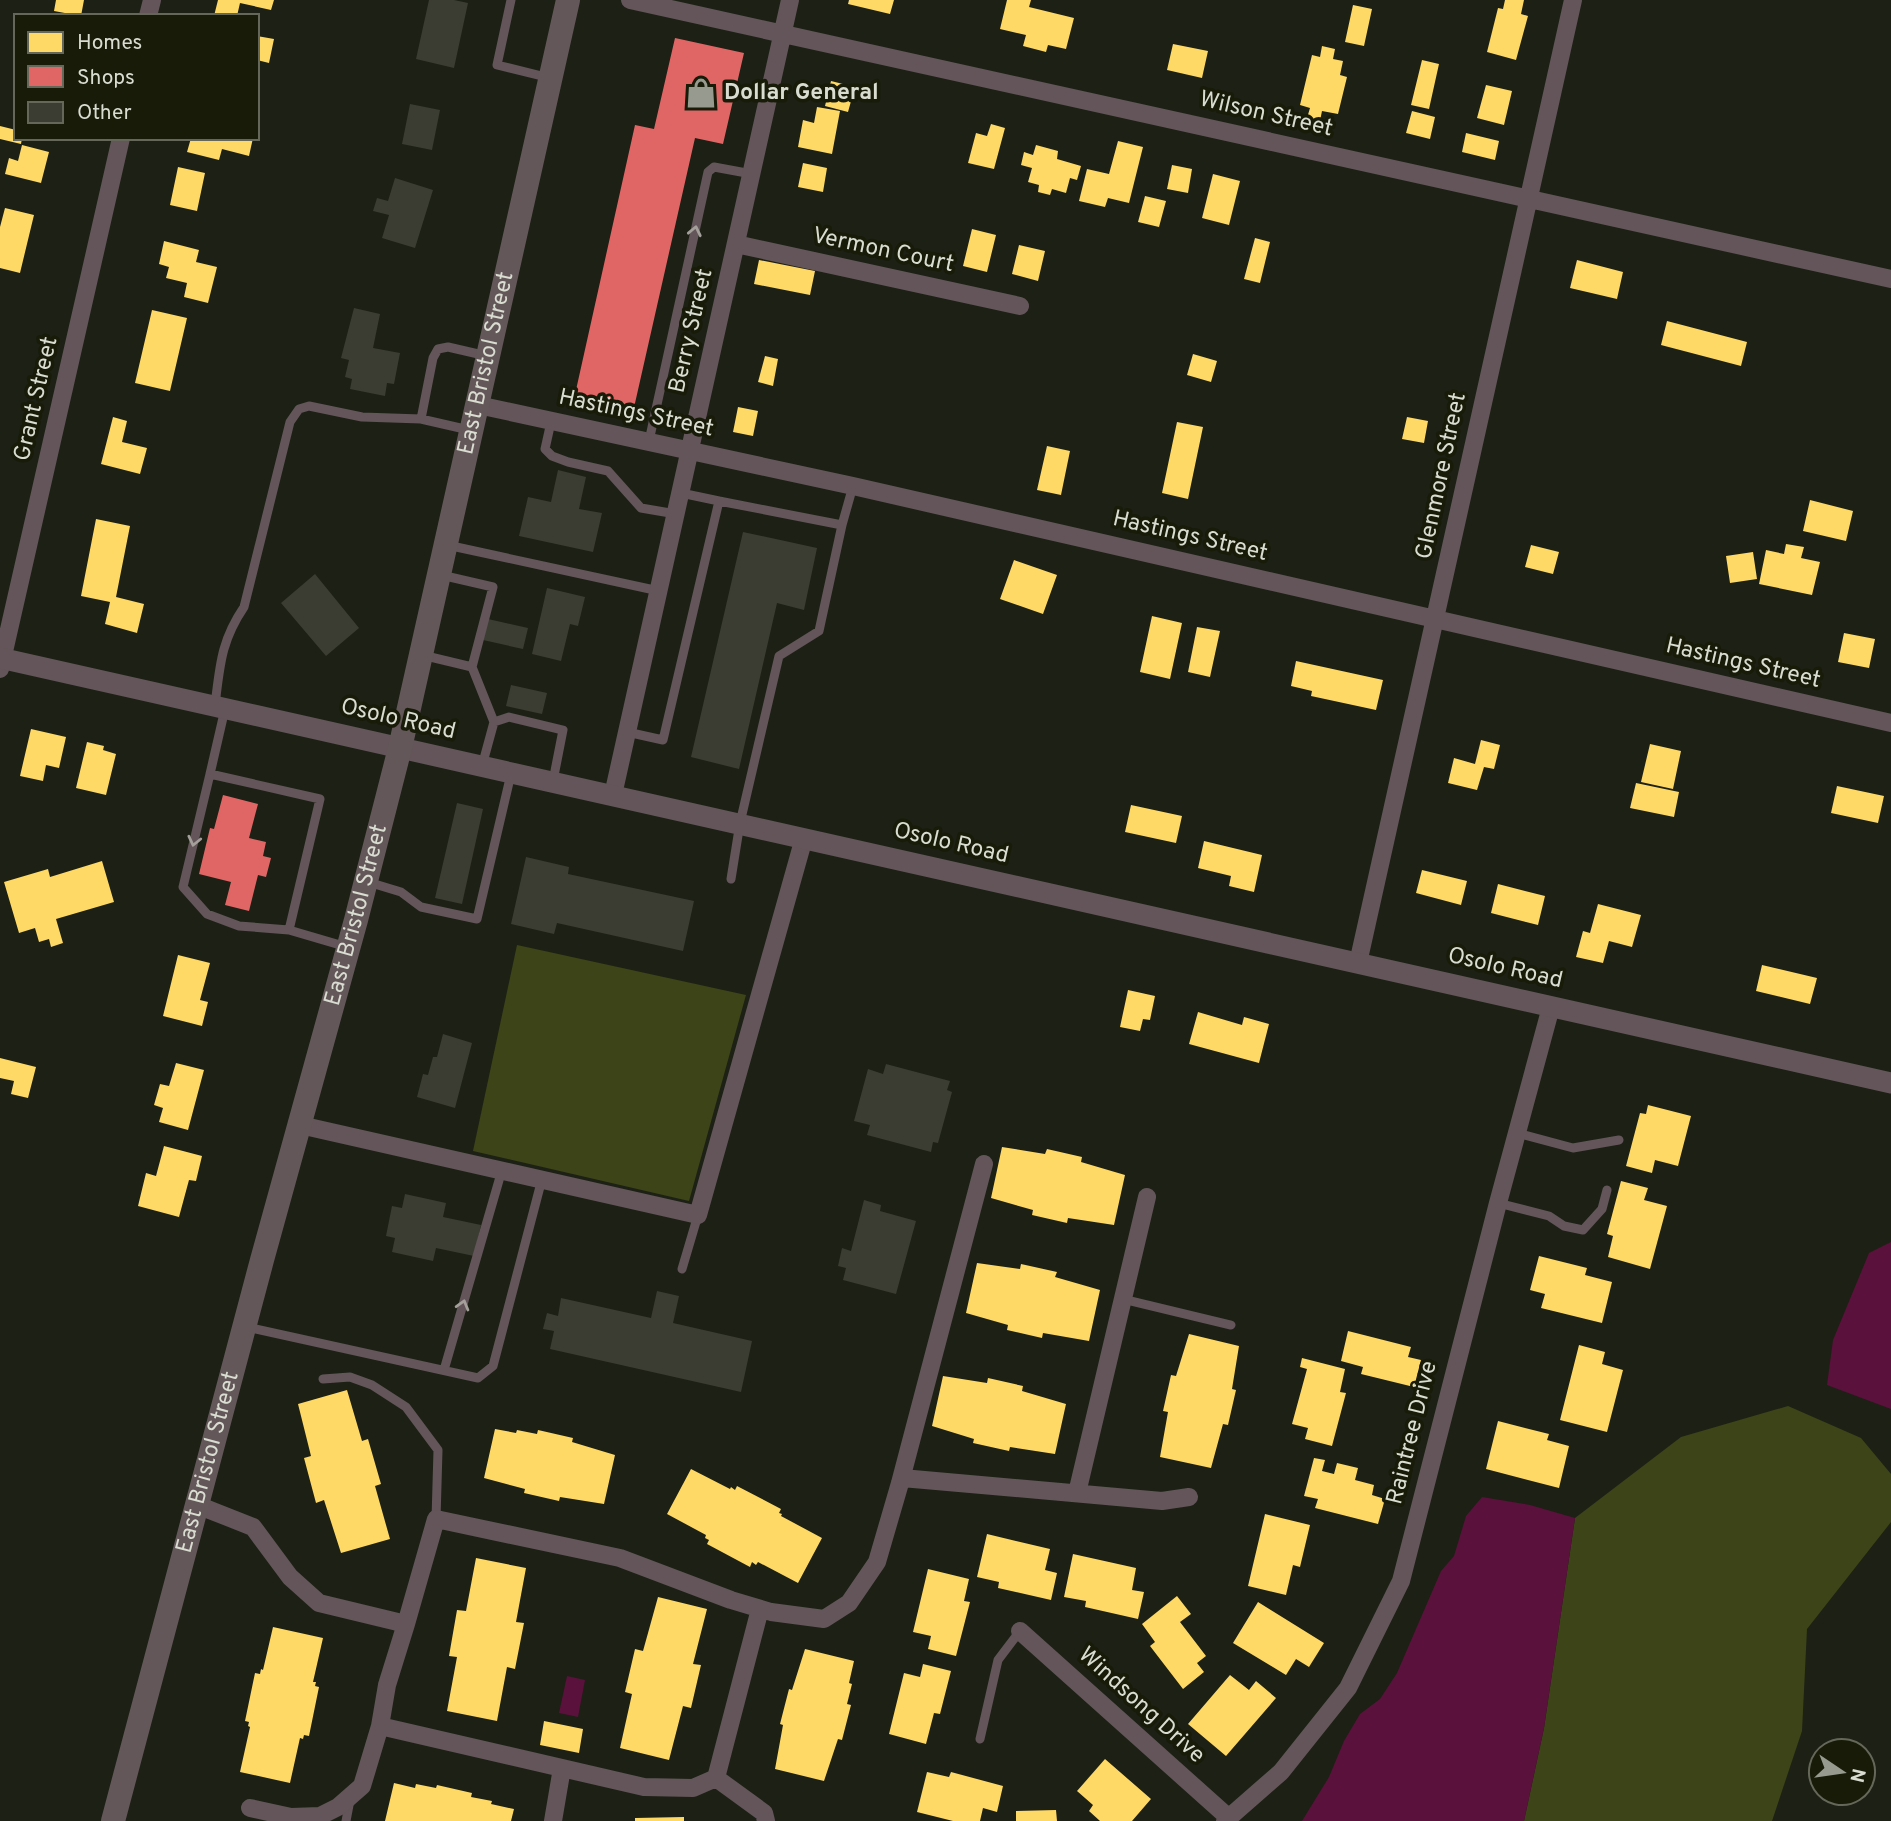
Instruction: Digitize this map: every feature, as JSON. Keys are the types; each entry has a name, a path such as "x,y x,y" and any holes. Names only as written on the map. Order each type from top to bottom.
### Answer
{"main road":[{"name":"East Bristol Street","path":"113,1821 349,947 400,748 568,0"}],"street":[{"name":"Wilson Street","path":"630,0 1891,279"},
{"name":"Berry Street","path":"613,795 790,0"},
{"name":"Glenmore Street","path":"1358,963 1573,0"},
{"name":"Grant Street","path":"1,662 121,140"},
{"name":"Vermon Court","path":"736,244 1020,306"},
{"name":"Hastings Street","path":"478,405 853,486 1891,723"},
{"name":"Osolo Road","path":"1,662 553,781 1891,1083"},
{"path":"300,1125 698,1214 804,838"},
{"name":"Raintree Drive","path":"1227,1820 1282,1772 1348,1688 1401,1581 1497,1203 1551,1007"},
{"path":"250,1808 290,1816 320,1816 350,1799 362,1786 380,1726 387,1685 436,1519 620,1558 760,1609 824,1619 849,1603 877,1562 902,1478 984,1164"},
{"path":"1077,1493 1147,1197"},
{"path":"902,1478 1162,1501 1189,1497"},
{"path":"197,1505 253,1527 290,1577 319,1603 406,1624"},
{"path":"716,1778 760,1609"},
{"name":"Windsong Drive","path":"1020,1631 1227,1820"},
{"path":"380,1726 644,1787 692,1788 716,1778"},
{"path":"553,1821 562,1768"},
{"path":"716,1778 764,1813 766,1821"}],"lane":[{"path":"511,0 497,65 551,78"},
{"path":"649,441 708,172 714,167 752,174"},
{"path":"421,419 433,358 438,349 448,347 489,356"},
{"path":"349,947 289,930 239,926 208,914 183,887 209,774 220,708 222,648 230,626 244,607 290,422 299,409 309,406 362,417 421,419 472,430"},
{"path":"551,422 545,449 552,456 608,471 641,508 676,514"},
{"path":"731,879 740,823 779,656 819,631 853,486"},
{"path":"681,493 842,525"},
{"path":"627,732 663,740 719,501"},
{"path":"445,544 659,591"},
{"path":"439,574 493,587 472,667 495,722 482,766"},
{"path":"421,655 472,667"},
{"path":"495,722 509,717 563,730 553,781"},
{"path":"366,881 401,892 421,907 477,919 511,772"},
{"path":"209,774 320,799 289,930"},
{"path":"1517,1133 1573,1148 1619,1140"},
{"path":"444,1370 502,1170"},
{"path":"245,1326 478,1378 493,1366 542,1179"},
{"path":"1497,1203 1549,1216 1564,1226 1583,1230 1602,1209 1607,1190"},
{"path":"682,1269 698,1214"},
{"path":"1123,1299 1231,1325"},
{"path":"323,1379 350,1377 372,1385 407,1407 438,1450 436,1519"},
{"path":"980,1739 998,1660 1020,1631"},
{"path":"346,1821 350,1799"}],"green space":[{"path":"517,945 746,995 689,1201 473,1151"},
{"path":"1788,1406 1861,1438 1891,1474 1891,1522 1807,1629 1802,1731 1772,1821 1524,1821 1544,1728 1575,1518 1681,1437"}],"shaded area":[{"path":"1891,1242 1891,1409 1827,1385 1833,1340 1869,1253"},
{"path":"1482,1497 1530,1505 1575,1518 1544,1728 1524,1821 1302,1821 1329,1777 1344,1741 1360,1714 1380,1699 1397,1673 1441,1571 1454,1556 1466,1516"},
{"path":"567,1676 585,1680 578,1717 559,1713"}],"building: Homes":[{"path":"56,0 84,0 81,14 54,11"},
{"path":"218,0 274,0 271,10 240,3 237,14 214,14"},
{"path":"849,0 894,0 890,14 848,4"},
{"path":"1007,0 1031,0 1029,7 1074,18 1066,49 1048,45 1046,52 1023,46 1026,35 1000,29"},
{"path":"1505,0 1524,0 1521,14 1528,16 1516,60 1487,52 1498,8 1503,9"},
{"path":"1353,5 1372,9 1364,46 1345,42"},
{"path":"259,36 274,39 269,63 259,60"},
{"path":"1173,44 1208,51 1202,78 1167,70"},
{"path":"1322,46 1335,49 1333,59 1343,61 1340,75 1347,77 1338,114 1322,111 1320,121 1307,118 1310,108 1300,105 1312,55 1320,57"},
{"path":"1422,60 1439,64 1429,109 1411,105"},
{"path":"831,81 855,87 848,112 825,106"},
{"path":"1486,85 1512,91 1504,125 1477,118"},
{"path":"817,107 840,111 832,154 798,147 803,120 814,123"},
{"path":"1412,111 1435,117 1430,139 1406,133"},
{"path":"991,124 1005,128 994,169 968,163 976,133 987,136"},
{"path":"0,126 14,130 14,140 22,140 21,144 0,139"},
{"path":"1466,133 1499,141 1495,160 1462,152"},
{"path":"190,140 253,140 249,156 222,149 219,160 187,152"},
{"path":"1118,141 1143,147 1129,203 1108,198 1105,207 1079,201 1087,169 1109,174"},
{"path":"22,145 49,152 41,183 5,174 9,158 18,161"},
{"path":"1036,145 1058,151 1057,159 1081,166 1077,180 1070,178 1066,193 1052,189 1050,195 1038,192 1039,185 1028,182 1032,168 1021,165 1024,152 1033,155"},
{"path":"803,163 827,168 823,192 798,187"},
{"path":"1172,165 1192,169 1188,193 1167,189"},
{"path":"178,167 205,173 197,211 170,205"},
{"path":"1213,174 1240,181 1229,225 1202,218"},
{"path":"1145,196 1166,201 1159,227 1138,222"},
{"path":"5,208 34,215 20,273 0,268 0,227"},
{"path":"972,229 996,235 987,272 963,266"},
{"path":"1255,238 1270,242 1260,283 1244,279"},
{"path":"164,241 199,250 196,262 217,267 208,303 184,297 187,283 166,278 169,267 159,264"},
{"path":"1019,245 1045,251 1038,281 1012,274"},
{"path":"759,260 815,271 810,295 754,284"},
{"path":"1577,260 1623,272 1617,299 1570,288"},
{"path":"152,310 187,318 170,391 135,383"},
{"path":"1667,321 1747,342 1741,366 1661,345"},
{"path":"1193,354 1217,361 1211,382 1187,375"},
{"path":"765,356 778,359 773,386 758,382"},
{"path":"738,407 758,411 753,436 733,432"},
{"path":"113,417 127,421 122,442 147,448 140,474 101,464"},
{"path":"1407,417 1428,421 1424,443 1402,439"},
{"path":"1177,422 1203,427 1188,499 1162,493"},
{"path":"1047,446 1070,451 1061,495 1037,490"},
{"path":"1810,500 1853,511 1846,541 1803,531"},
{"path":"96,519 130,526 116,597 144,604 137,633 105,624 110,602 81,596"},
{"path":"1786,544 1804,547 1801,558 1820,562 1812,595 1759,584 1766,550 1784,554"},
{"path":"1531,545 1559,552 1553,574 1525,567"},
{"path":"1753,552 1757,579 1730,583 1726,556"},
{"path":"1014,560 1057,575 1043,614 1000,599"},
{"path":"1152,616 1182,623 1170,679 1140,672"},
{"path":"1197,627 1220,631 1210,677 1188,672"},
{"path":"1844,633 1875,639 1869,668 1838,662"},
{"path":"1296,661 1383,680 1376,710 1311,696 1312,691 1291,686"},
{"path":"31,729 66,737 59,768 46,765 43,781 20,776"},
{"path":"1481,740 1500,745 1494,769 1484,767 1477,790 1448,783 1454,758 1475,764"},
{"path":"87,742 104,746 103,750 116,754 106,795 76,788"},
{"path":"1650,744 1681,751 1673,789 1641,782"},
{"path":"1636,783 1679,792 1674,817 1630,808"},
{"path":"1837,786 1884,796 1878,823 1831,813"},
{"path":"1131,805 1182,816 1176,843 1125,832"},
{"path":"1204,841 1262,855 1254,892 1229,886 1231,876 1198,868"},
{"path":"102,861 114,902 56,919 63,943 51,947 49,939 39,942 35,928 19,933 4,882 48,869 50,877"},
{"path":"1422,870 1467,881 1461,905 1416,893"},
{"path":"1498,884 1545,896 1538,925 1491,913"},
{"path":"1598,904 1641,915 1632,947 1609,941 1603,963 1576,957 1583,931 1590,933"},
{"path":"178,955 210,963 200,1000 208,1002 202,1026 163,1016"},
{"path":"1762,965 1817,978 1810,1004 1756,991"},
{"path":"1128,990 1155,996 1150,1020 1143,1019 1140,1031 1120,1027"},
{"path":"1198,1012 1242,1025 1244,1017 1269,1024 1259,1063 1189,1044"},
{"path":"0,1058 36,1067 28,1098 11,1094 14,1081 0,1078"},
{"path":"176,1063 204,1070 188,1130 159,1122 163,1108 154,1105 160,1084 169,1086"},
{"path":"1648,1105 1691,1116 1678,1166 1655,1160 1652,1173 1626,1166 1640,1113 1646,1114"},
{"path":"164,1146 202,1156 196,1181 189,1180 179,1217 138,1206 146,1173 156,1176"},
{"path":"1002,1147 1045,1154 1047,1149 1082,1157 1081,1162 1125,1175 1114,1225 1068,1218 1067,1223 1032,1215 1033,1210 991,1198"},
{"path":"1621,1181 1648,1188 1644,1200 1667,1206 1650,1269 1608,1257 1613,1236 1607,1234"},
{"path":"1539,1256 1587,1268 1585,1275 1612,1282 1602,1323 1541,1308 1545,1294 1530,1290"},
{"path":"977,1263 1020,1269 1021,1264 1057,1272 1055,1277 1100,1290 1089,1341 1043,1333 1042,1338 1007,1330 1008,1325 966,1313"},
{"path":"1348,1331 1411,1347 1408,1357 1421,1360 1414,1387 1361,1374 1363,1367 1341,1361"},
{"path":"1189,1334 1239,1346 1232,1389 1236,1390 1228,1425 1223,1424 1211,1468 1160,1457 1168,1412 1163,1411 1171,1375 1176,1376"},
{"path":"1579,1345 1605,1352 1602,1364 1623,1370 1607,1432 1560,1420"},
{"path":"1302,1358 1345,1369 1340,1392 1346,1393 1332,1446 1305,1439 1308,1428 1292,1424 1307,1369 1300,1367"},
{"path":"943,1376 987,1383 988,1378 1023,1386 1022,1391 1066,1404 1055,1454 1010,1447 1009,1451 973,1443 974,1439 932,1426"},
{"path":"347,1390 362,1441 368,1439 381,1484 375,1486 390,1539 341,1553 324,1500 316,1503 304,1458 311,1456 298,1404"},
{"path":"1498,1421 1549,1434 1547,1440 1569,1446 1559,1488 1486,1469"},
{"path":"495,1429 537,1434 538,1430 573,1438 572,1442 615,1455 604,1504 560,1497 559,1501 524,1493 525,1489 484,1478"},
{"path":"1314,1458 1325,1460 1322,1471 1334,1474 1337,1463 1358,1468 1355,1480 1374,1485 1372,1495 1385,1499 1378,1524 1315,1508 1318,1499 1304,1496"},
{"path":"691,1469 730,1489 731,1487 735,1490 737,1486 781,1509 781,1516 822,1538 798,1583 758,1562 756,1565 752,1562 750,1567 707,1544 709,1540 705,1538 706,1535 667,1514"},
{"path":"1265,1514 1310,1525 1300,1567 1293,1565 1286,1595 1248,1586"},
{"path":"987,1534 1050,1549 1045,1570 1057,1573 1051,1600 998,1588 999,1582 977,1577"},
{"path":"1073,1554 1136,1568 1132,1590 1144,1592 1138,1619 1085,1607 1086,1601 1064,1597"},
{"path":"476,1558 526,1568 516,1622 524,1623 515,1669 507,1667 497,1721 447,1711 457,1657 449,1656 457,1610 466,1611"},
{"path":"928,1569 969,1579 964,1601 970,1602 956,1656 928,1649 931,1636 913,1632"},
{"path":"1177,1596 1191,1614 1180,1622 1206,1656 1197,1663 1204,1672 1183,1689 1150,1646 1155,1642 1142,1624"},
{"path":"658,1597 707,1609 693,1664 701,1665 691,1708 683,1706 669,1760 620,1748 632,1694 625,1692 635,1649 643,1651"},
{"path":"1258,1602 1324,1643 1309,1667 1296,1659 1286,1675 1233,1643"},
{"path":"273,1627 323,1638 313,1682 319,1687 309,1736 300,1738 290,1783 240,1772 250,1727 249,1722 245,1721 255,1673 260,1674 261,1669 263,1670"},
{"path":"805,1649 854,1661 847,1704 851,1705 842,1740 838,1739 824,1781 775,1769 783,1725 780,1724 789,1689 792,1690"},
{"path":"923,1664 951,1671 940,1714 934,1713 926,1744 889,1734 904,1673 920,1677"},
{"path":"1230,1675 1249,1690 1256,1681 1276,1698 1226,1756 1188,1724"},
{"path":"544,1721 583,1729 579,1753 540,1745"},
{"path":"1105,1759 1151,1799 1132,1821 1100,1821 1089,1811 1093,1805 1077,1791"},
{"path":"927,1772 949,1777 951,1772 1003,1786 997,1812 983,1808 980,1821 953,1821 917,1812"},
{"path":"394,1783 415,1788 416,1784 436,1788 437,1785 472,1793 471,1797 514,1809 511,1821 385,1821"},
{"path":"1056,1810 1057,1821 1016,1821 1016,1811"},
{"path":"684,1817 684,1821 635,1821 635,1818"}],"building: Shops":[{"path":"675,38 744,53 723,144 695,138 633,412 574,399 635,125 654,129"},
{"path":"223,795 258,804 249,838 266,842 263,856 271,858 266,877 258,875 249,911 225,905 231,882 199,874 210,828 214,829"}],"building: Other":[{"path":"429,0 468,3 454,68 416,59"},
{"path":"410,104 440,110 432,150 402,144"},
{"path":"395,178 433,190 415,248 382,238 389,215 373,211 377,198 388,201"},
{"path":"354,308 380,314 373,348 400,353 394,384 387,383 385,396 350,389 352,379 345,377 349,360 341,358"},
{"path":"558,470 586,477 579,509 602,513 593,552 519,536 528,497 551,502"},
{"path":"743,532 817,548 804,610 777,603 739,769 691,757"},
{"path":"315,574 359,628 326,656 281,603"},
{"path":"547,588 585,597 578,626 570,624 561,661 532,654"},
{"path":"488,619 528,628 523,649 483,640"},
{"path":"511,685 547,693 542,714 506,706"},
{"path":"457,803 483,809 462,904 435,898"},
{"path":"526,857 569,867 568,874 694,901 683,951 557,923 554,934 511,924"},
{"path":"443,1034 472,1043 455,1108 417,1097 423,1074 428,1075 433,1057 437,1057"},
{"path":"886,1064 950,1081 947,1090 952,1092 938,1143 933,1142 931,1152 867,1135 870,1125 854,1121 868,1069 883,1074"},
{"path":"405,1194 446,1203 443,1217 481,1225 474,1256 436,1248 433,1261 392,1252 395,1238 386,1236 392,1206 402,1208"},
{"path":"864,1200 881,1205 880,1211 916,1221 896,1294 843,1280 846,1268 838,1266 842,1248 851,1251"},
{"path":"657,1291 679,1296 673,1323 752,1341 741,1392 550,1349 554,1331 543,1329 547,1313 558,1316 561,1298 651,1318"}],"place":[{"name":"Dollar General","path":"701,93"}]}
